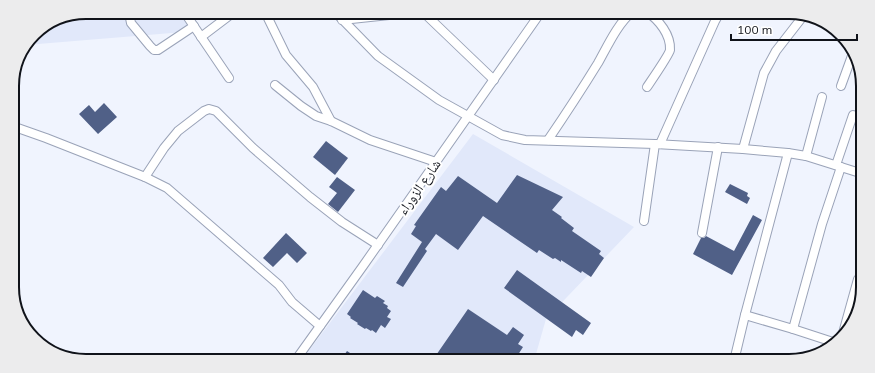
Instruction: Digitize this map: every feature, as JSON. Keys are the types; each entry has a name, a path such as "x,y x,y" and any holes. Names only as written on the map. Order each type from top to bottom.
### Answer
{"street":[{"path":"130,19 131,23 154,50 158,50 194,26"},
{"path":"188,19 229,78"},
{"path":"201,37 225,19"},
{"path":"268,19 286,55 313,87 331,121"},
{"path":"342,20 351,19"},
{"path":"430,19 494,80"},
{"name":"شارع الزوراء","path":"300,354 537,19"},
{"path":"548,140 624,19"},
{"path":"647,87 670,51 669,41 665,30 655,19"},
{"path":"644,221 657,144 716,19"},
{"path":"342,20 378,56 439,100 502,135 525,140 718,147 788,153 806,156 856,172"},
{"path":"743,149 764,73 776,51 800,20"},
{"path":"841,86 851,59"},
{"path":"275,85 316,116 331,121 370,140 436,162"},
{"path":"806,156 822,97"},
{"path":"145,177 164,148 178,131 204,111 209,109 216,110 253,148 310,197 342,222 378,245"},
{"path":"793,329 853,115"},
{"path":"19,128 145,177 167,188 279,285 292,302 320,326"},
{"path":"702,233 718,147"},
{"path":"736,354 788,153"},
{"path":"846,321 856,286"},
{"path":"745,315 829,341"}],"shaded area":[{"path":"193,19 184,32 34,44 49,30 60,24 73,20"},
{"path":"473,134 634,227 546,319 536,354 306,354"}],"building":[{"path":"104,103 117,117 98,134 79,114 89,105 95,112"},
{"path":"326,141 348,158 335,175 313,157"},
{"path":"517,175 563,197 552,210 574,228 572,231 601,251 599,254 604,258 591,277 582,271 581,273 561,260 561,262 555,258 553,259 539,250 537,253 483,216 458,250 436,234 425,249 427,251 403,287 396,283 422,242 411,234 416,226 414,225 441,187 446,191 458,176 497,203"},
{"path":"337,177 355,190 338,212 328,204 337,193 329,187"},
{"path":"730,184 748,193 747,196 750,198 747,204 725,192"},
{"path":"753,215 762,220 732,275 693,254 701,238 706,236 734,251"},
{"path":"286,233 307,253 297,263 287,253 273,267 263,258"},
{"path":"517,270 591,323 583,335 576,330 572,337 504,288"},
{"path":"363,290 375,298 377,296 385,301 383,303 388,306 387,308 391,311 387,317 391,319 385,328 381,325 376,333 357,324 358,323 347,314"},
{"path":"468,309 507,335 513,327 524,335 518,344 523,347 518,354 437,354"}]}
